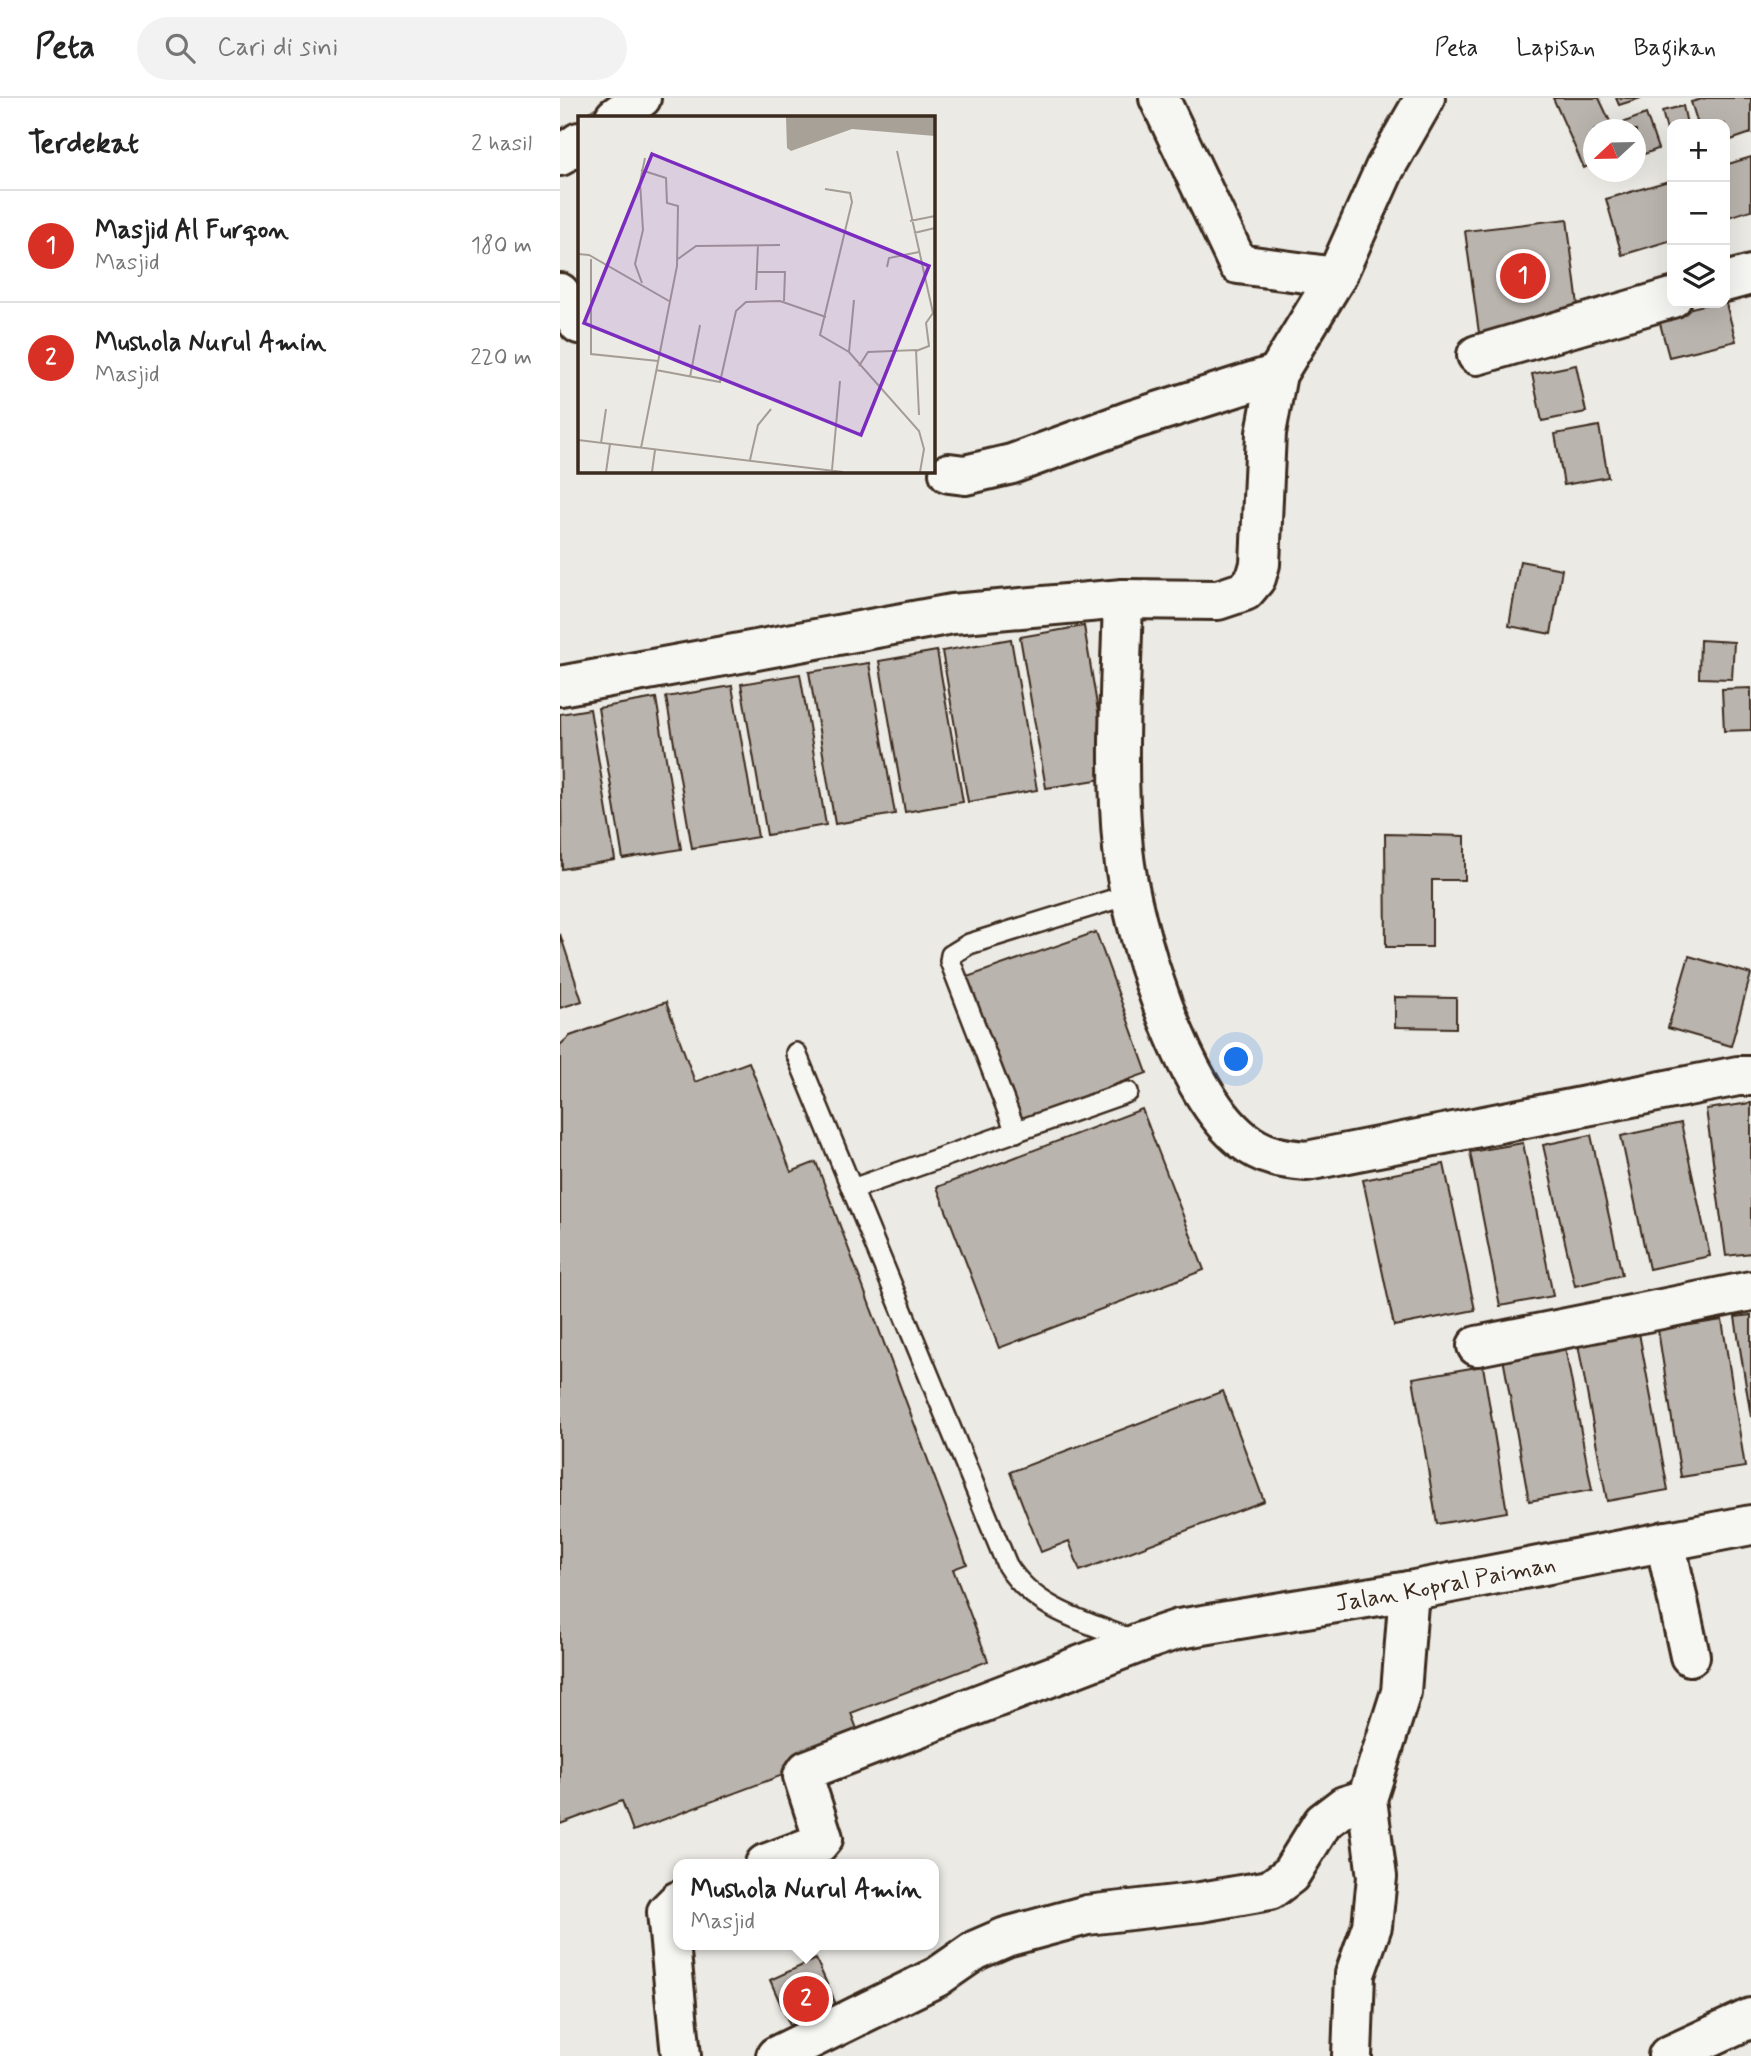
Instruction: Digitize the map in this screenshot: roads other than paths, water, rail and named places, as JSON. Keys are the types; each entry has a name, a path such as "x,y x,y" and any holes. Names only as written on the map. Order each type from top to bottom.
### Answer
{"street":[{"path":"616,116 642,98"},
{"path":"1159,98 1238,264 1336,277"},
{"path":"560,686 952,614 1123,599 1218,600 1238,596 1256,578 1260,564 1266,433 1277,374 1336,277 1385,168 1425,98"},
{"path":"560,156 578,143"},
{"path":"1730,281 1751,275"},
{"path":"560,293 578,322"},
{"path":"1477,355 1667,299"},
{"path":"949,472 965,475 1012,464 1132,420 1277,374"},
{"path":"1123,599 1119,776 1123,851 1135,920 1176,1036 1208,1100 1225,1124 1244,1141 1272,1157 1307,1160 1738,1076 1751,1076"},
{"path":"1477,1346 1751,1291"},
{"name":"Jalan Kopral Paiman","path":"778,1859 818,1844 823,1838 803,1776 807,1770 1139,1642 1179,1629 1409,1591 1751,1525"},
{"path":"1665,1541 1690,1656"},
{"path":"1352,2056 1355,1974 1372,1926 1377,1877 1367,1799 1401,1692 1409,1591"},
{"path":"776,2056 937,1977 976,1950 1006,1937 1087,1915 1201,1902 1270,1890 1290,1875 1323,1822 1344,1806 1367,1799"},
{"path":"673,1906 667,1912 681,2056"},
{"path":"1668,2056 1751,2018"}],"lane":[{"path":"1016,1132 950,961 951,955 969,944 1131,894"},
{"path":"796,1053 1007,1565 1017,1582 1042,1603 1139,1642"},
{"path":"852,1189 1128,1092"}],"waterway":[{"path":"590,116 608,104"}],"place":[{"name":"Masjid Al Furqon","path":"1523,276"},
{"name":"Mushola Nurul Amin","path":"806,1999"}]}
